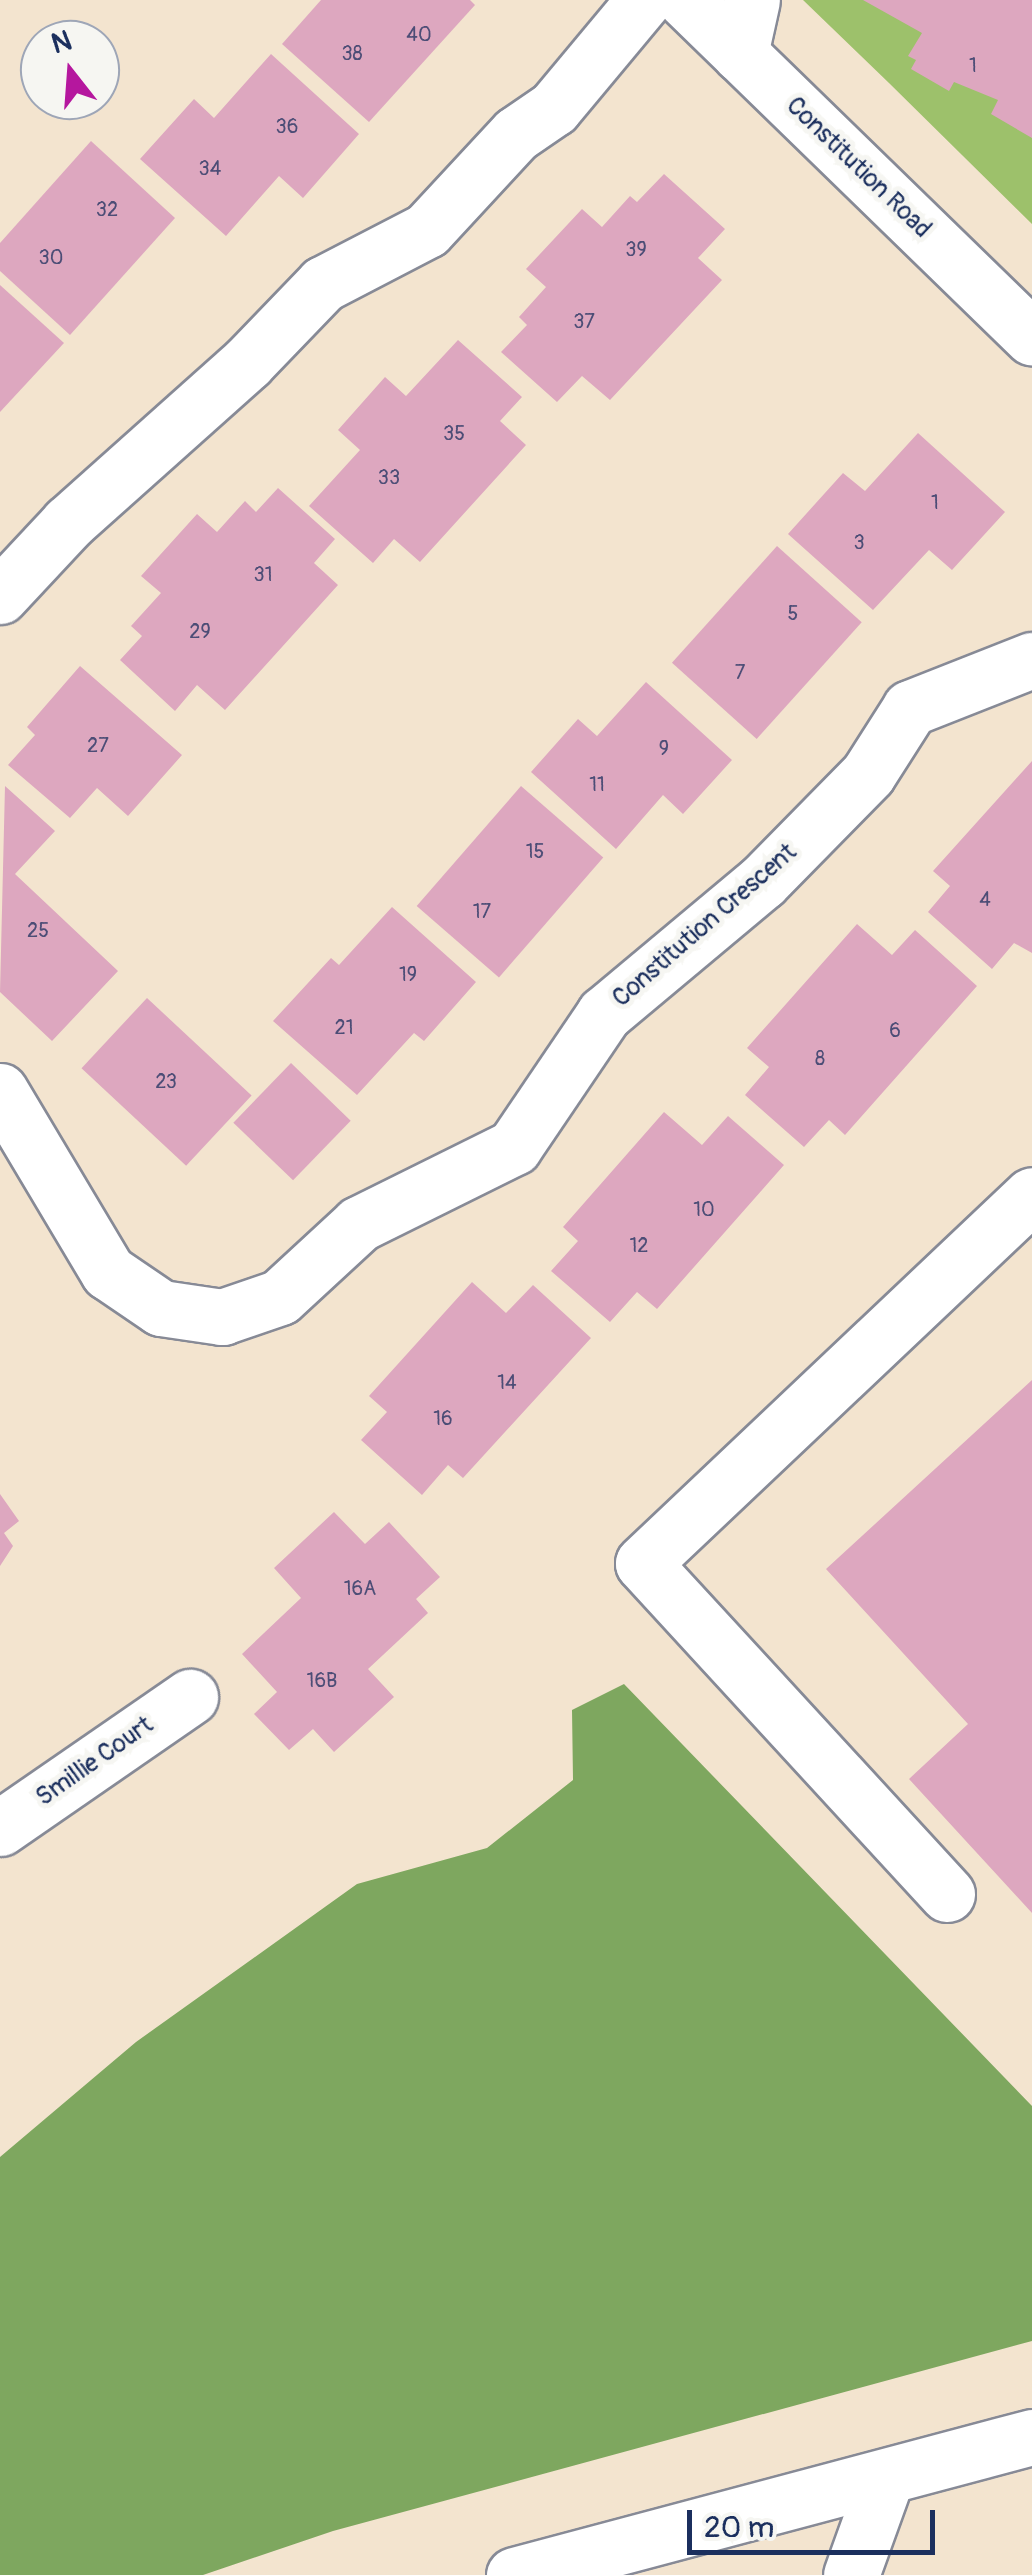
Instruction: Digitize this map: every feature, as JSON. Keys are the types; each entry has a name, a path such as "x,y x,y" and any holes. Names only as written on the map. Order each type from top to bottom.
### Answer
{"street":[{"path":"0,596 68,523 247,363 323,284 427,230 516,134 554,108 644,0"},
{"name":"Constitution Road","path":"685,0 1032,337"},
{"path":"740,54 752,0"},
{"name":"Constitution Crescent","path":"0,1091 108,1272 162,1308 222,1317 280,1297 359,1224 514,1147 604,1014 762,882 868,774 910,708 1032,660"},
{"path":"947,1894 642,1563 1032,1195"},
{"name":"Smillie Court","path":"0,1828 190,1697"},
{"path":"514,2575 1032,2437"},
{"path":"852,2575 886,2478"}],"green space":[{"path":"803,0 1032,0 1032,224 889,83"},
{"path":"624,1684 1032,2106 1032,2341 333,2531 203,2575 0,2575 0,2157 136,2042 357,1884 487,1848 573,1780 572,1710"}],"building":[{"path":"321,0 470,0 475,5 369,122 282,44"},
{"path":"863,0 1032,0 1032,138 991,114 998,100 954,82 949,91 911,69 916,60 908,56 922,33"},
{"path":"271,54 359,134 303,198 279,176 226,236 140,159 194,99 214,118"},
{"path":"91,141 175,218 70,335 0,271 0,243"},
{"path":"664,174 725,229 698,258 722,280 610,400 582,376 557,402 501,352 527,325 519,317 546,287 526,269 582,209 602,227 630,196 637,202"},
{"path":"0,285 64,343 0,412"},
{"path":"458,340 522,397 500,421 526,445 420,562 394,539 373,563 309,506 360,450 338,430 385,377 406,396"},
{"path":"918,433 1005,512 952,570 929,550 873,610 788,534 843,473 865,491"},
{"path":"278,488 335,539 314,563 338,585 225,710 197,685 175,711 120,660 142,636 131,626 161,593 141,576 197,514 217,532 245,501 256,512"},
{"path":"777,546 862,622 757,739 672,663"},
{"path":"80,666 182,755 128,816 97,788 70,818 8,765 35,735 27,727"},
{"path":"646,682 732,760 683,814 663,795 616,849 531,772 578,719 597,736"},
{"path":"1032,761 1032,953 1014,943 992,969 928,912 950,886 933,871"},
{"path":"5,786 55,831 15,874 118,971 52,1041 0,992"},
{"path":"521,786 603,858 499,978 417,906"},
{"path":"392,907 476,982 424,1041 414,1033 357,1095 273,1021 331,958 339,965"},
{"path":"857,924 892,955 915,930 977,986 845,1135 829,1120 804,1147 745,1095 769,1067 747,1048"},
{"path":"147,998 252,1096 186,1166 82,1068"},
{"path":"291,1063 351,1121 293,1180 233,1123"},
{"path":"664,1112 702,1145 728,1116 784,1165 657,1309 637,1292 610,1322 551,1271 578,1241 563,1227"},
{"path":"472,1282 506,1313 533,1285 591,1338 463,1478 448,1465 422,1495 361,1440 387,1412 369,1396"},
{"path":"1032,1380 1032,1913 909,1779 968,1724 826,1569"},
{"path":"0,1494 19,1521 4,1533 13,1546 0,1566"},
{"path":"334,1512 365,1544 389,1522 440,1577 416,1599 428,1613 368,1669 394,1697 334,1752 313,1729 289,1750 254,1714 277,1692 242,1654 301,1598 274,1568"}]}
